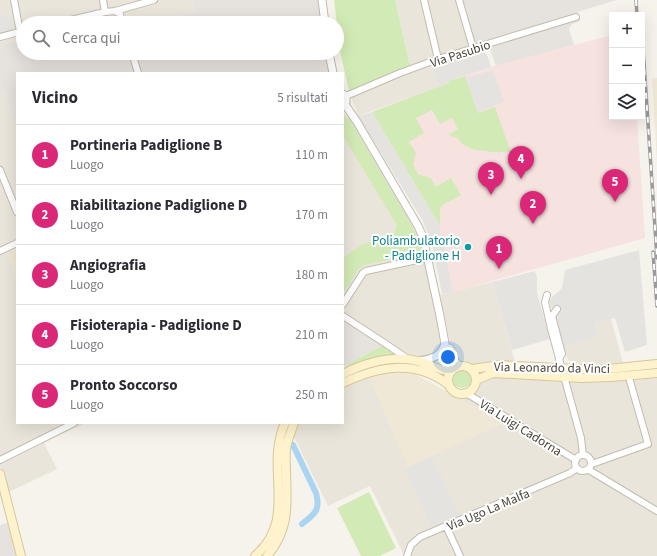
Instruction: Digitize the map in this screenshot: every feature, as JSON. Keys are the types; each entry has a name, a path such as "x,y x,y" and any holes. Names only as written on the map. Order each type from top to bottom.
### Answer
{"main road":[{"path":"344,374 377,361 390,359 408,359 419,361 436,369 450,371"},
{"name":"Via Leonardo da Vinci","path":"476,380 493,373 563,373 657,364"},
{"name":"Via Leonardo da Vinci","path":"472,369 500,365 611,377 657,372"},
{"path":"344,382 356,376 379,370 403,367 422,371 444,381 452,390 458,393 466,393 474,387 476,380 475,374 472,369 467,366 455,367 450,371 448,377 449,385"},
{"path":"255,556 270,538 277,522 279,503 277,449 285,424"},
{"path":"267,556 278,540 285,523 287,503 286,450 294,424"},
{"path":"0,474 21,556"}],"street":[{"path":"14,0 18,16"},
{"path":"103,0 105,12"},
{"path":"88,16 115,11 154,0"},
{"path":"322,0 324,16"},
{"path":"325,0 327,16"},
{"path":"424,0 438,59"},
{"path":"459,0 473,48"},
{"path":"115,11 120,16"},
{"name":"Via Pasubio","path":"344,99 400,73 438,59 576,17"},
{"path":"0,37 16,33"},
{"path":"134,60 138,72"},
{"path":"330,60 333,72"},
{"path":"333,60 336,72"},
{"path":"344,99 423,237 430,257 450,348 455,361 460,366"},
{"path":"0,170 16,210"},
{"path":"0,251 16,243"},
{"path":"344,302 363,273 366,271 430,257"},
{"path":"430,257 450,371"},
{"path":"546,295 545,302 581,438 583,455"},
{"path":"557,309 552,316 562,354 559,359"},
{"path":"344,317 408,359"},
{"path":"419,361 436,357 443,350 445,343"},
{"path":"590,467 590,458 583,455 578,457 576,460 577,468 582,472 590,467 648,444 630,381"},
{"name":"Via Luigi Cadorna","path":"466,393 576,460"},
{"path":"0,460 72,424"},
{"path":"590,467 657,511"},
{"name":"Via Ugo La Malfa","path":"407,556 411,545 420,537 570,473 577,468"},
{"path":"446,526 460,556"}],"shaded area":[{"path":"0,0 193,0 196,11 181,16 16,16 16,41 0,45"},
{"path":"193,0 320,0 321,16 181,16 196,11"},
{"path":"395,0 456,0 471,53 431,67 439,87 358,116 349,91 410,64"},
{"path":"461,0 617,0 577,12 580,21 572,24 569,29 574,45 496,66 488,43 474,46"},
{"path":"11,15 14,29 0,33 0,17"},
{"path":"609,36 609,120 637,120 645,238 453,292 440,226 372,112 449,83 449,81 491,67"},
{"path":"16,41 16,60 327,60 329,72 16,72 16,124 14,125 5,92 0,93 0,45"},
{"path":"482,51 487,55 491,67 449,81 449,83 439,87 431,67"},
{"path":"493,70 504,102 478,112 466,78"},
{"path":"652,78 657,78 657,163"},
{"path":"5,92 14,125 16,124 16,424 83,424 44,443 57,469 7,493 0,466 0,93"},
{"path":"372,112 440,226 453,292 442,294 433,249 423,221 358,116"},
{"path":"344,113 363,138 421,238 443,344 434,354 428,356 414,356 386,343 344,319"},
{"path":"16,248 16,277 6,253"},
{"path":"639,250 647,345 625,352 615,318 595,324 598,337 563,347 549,300 562,288 565,270"},
{"path":"535,271 537,277 537,293 550,339 512,350 492,282"},
{"path":"492,282 516,365 472,368 464,364 460,364 451,347 440,295"},
{"path":"344,319 386,343 344,366"},
{"path":"611,319 623,363 600,366 581,365 568,360 563,347 598,337 595,324"},
{"path":"390,372 414,374 504,423 408,467 369,377"},
{"path":"414,374 450,393 460,395 471,393 480,381 495,375 606,382 657,378 657,556 403,556 403,553 370,486 328,506 294,437 300,424 344,424 344,388 369,377"},
{"path":"432,456 459,515 431,526 405,469"},
{"path":"10,522 18,556 0,556 0,525"}],"green space":[{"path":"334,0 395,0 410,65 349,91 342,60 344,60 344,16 336,16"},
{"path":"465,76 478,113 495,107 511,152 491,152 472,149 462,144 458,138 448,135 458,129 452,118 440,124 432,110 416,118 424,133 409,142 416,153 413,165 418,174 431,178 436,187 451,178 461,195 441,206 440,226 372,112"},
{"path":"344,116 350,120 408,219 415,232 421,249 420,252 416,254 364,265 358,270 344,292 344,257 363,244 394,234 397,225 344,138"},
{"path":"383,345 396,354 396,356 371,359 344,366"},
{"path":"462,368 469,371 472,378 469,385 462,388 455,385 452,378 455,371"},
{"path":"369,492 396,548 380,556 361,556 337,508"}],"waterway":[{"path":"293,445 316,493 318,504 313,515 302,524"}],"railway":[{"path":"636,0 637,12"},
{"path":"643,48 657,258"},
{"path":"653,252 657,306"}],"place":[{"name":"Fisioterapia - Padiglione D","path":"521,179"},
{"name":"Angiografia","path":"491,195"},
{"name":"Pronto Soccorso","path":"615,202"},
{"name":"Riabilitazione Padiglione D","path":"533,224"},
{"name":"Poliambulatorio - Padiglione H","path":"468,247"},
{"name":"Portineria Padiglione B","path":"499,269"}]}
